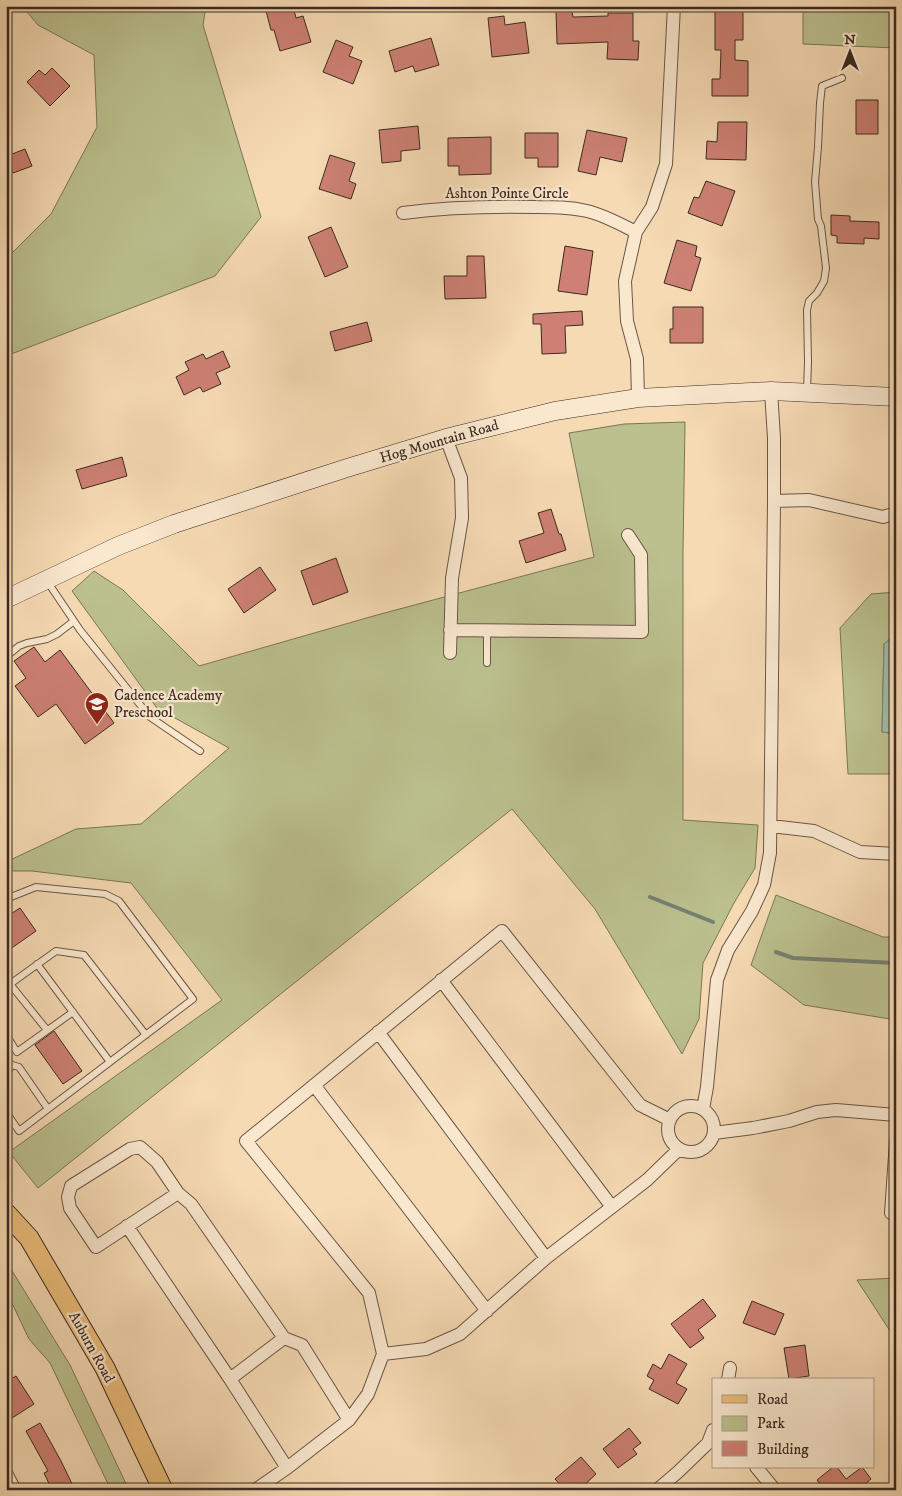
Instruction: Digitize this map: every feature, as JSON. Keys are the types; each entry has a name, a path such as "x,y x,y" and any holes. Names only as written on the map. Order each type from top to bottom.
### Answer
{"main road":[{"name":"Auburn Road","path":"6,1213 29,1238 105,1368 163,1490"}],"street":[{"path":"638,398 637,359 626,321 626,281 636,232 652,207 666,164 674,6"},
{"name":"Ashton Pointe Circle","path":"403,213 509,206 565,207 602,216 636,232"},
{"path":"703,1109 707,1087 717,980 728,950 752,911 764,885 770,853 774,501 774,438 771,391"},
{"name":"Hog Mountain Road","path":"6,599 118,546 174,524 446,438 555,411 638,398 771,391 896,397"},
{"path":"446,438 461,478 462,518 452,578 450,653"},
{"path":"774,501 809,500 883,518 896,513"},
{"path":"450,630 642,632 641,555 628,535"},
{"path":"770,826 814,831 860,852 896,854"},
{"path":"255,1490 349,1420 368,1394 383,1354 369,1293 246,1141 502,931 640,1105 670,1120"},
{"path":"441,980 612,1207"},
{"path":"378,1032 546,1258"},
{"path":"314,1085 487,1311"},
{"path":"698,1106 703,1109 714,1121 714,1133 710,1143 698,1152 679,1149 671,1140 668,1132 670,1120 676,1111 682,1107 698,1106"},
{"path":"714,1133 753,1128 789,1121 817,1112 836,1110 896,1115"},
{"path":"891,1213 896,1140"},
{"path":"178,1193 96,1247 70,1208 68,1197 70,1186 130,1149 140,1147 157,1162 178,1193 191,1204 284,1338 302,1345 349,1420"},
{"path":"383,1354 426,1349 460,1334 546,1258 646,1180 679,1149"},
{"path":"127,1226 230,1379 287,1468"},
{"path":"230,1379 284,1338"},
{"path":"657,1490 710,1444"},
{"path":"757,1468 775,1490"},
{"path":"6,1473 14,1490"}],"lane":[{"path":"806,392 808,362 807,310 809,301 817,293 824,281 826,268 821,226 818,219 815,182 822,86 842,78"},
{"path":"46,580 74,621 150,718 200,751"},
{"path":"6,657 19,646 47,639 74,621"},
{"path":"487,630 487,663"},
{"path":"6,899 36,887 105,894 119,901 193,1000 18,1131 6,1112"},
{"path":"47,1030 8,985 56,950 84,955 146,1035"},
{"path":"37,964 110,1062"},
{"path":"48,1109 19,1067 12,1066 6,1060 73,1012"},
{"path":"6,1035 18,1052"},
{"path":"6,1074 12,1066"}],"green space":[{"path":"22,6 206,6 203,25 261,217 215,276 6,356 6,259 51,214 97,127 94,55 38,25"},
{"path":"803,6 896,6 896,48 803,44"},
{"path":"685,422 683,820 758,825 755,868 734,903 703,963 699,1019 682,1054 595,909 512,809 38,1188 9,1152 222,1000 131,883 32,871 6,871 6,862 76,829 141,824 229,748 157,708 72,591 94,571 123,590 199,666 377,615 594,557 569,433 624,424"},
{"path":"896,592 896,634 884,644 882,732 896,734 896,774 848,774 840,628 871,594"},
{"path":"776,895 883,937 896,937 896,1020 804,1005 751,965"},
{"path":"6,1261 70,1365 129,1490 111,1490 50,1363 29,1339 11,1301 6,1296"},
{"path":"896,1278 896,1334 890,1331 857,1280"}],"shaded area":[{"path":"896,634 896,734 882,732 884,644"}],"building":[{"path":"282,6 293,6 296,18 303,16 311,42 280,51 274,30 271,30 266,11"},
{"path":"715,6 743,6 743,40 735,40 735,60 748,61 748,96 712,96 712,79 720,79 721,50 715,50"},
{"path":"556,11 572,11 573,17 608,16 608,13 633,13 633,41 639,41 638,60 607,59 608,42 557,44"},
{"path":"504,16 505,25 525,22 529,53 492,57 488,18"},
{"path":"431,38 439,65 415,72 413,66 395,72 389,51"},
{"path":"336,40 353,47 349,56 362,61 353,84 323,72"},
{"path":"52,68 70,86 50,106 27,82 39,70 45,75"},
{"path":"856,100 878,100 878,134 856,134"},
{"path":"718,122 747,122 746,160 706,159 707,141 717,142"},
{"path":"418,126 420,149 401,151 401,161 382,163 379,130"},
{"path":"587,130 627,138 622,162 600,157 596,175 578,171"},
{"path":"525,133 558,133 558,167 538,167 538,158 525,158"},
{"path":"491,137 491,174 459,175 459,166 448,166 448,138"},
{"path":"25,149 32,166 13,173 7,156"},
{"path":"330,155 355,163 349,181 356,184 351,199 319,189"},
{"path":"706,181 735,191 722,226 688,213 694,197 699,198"},
{"path":"831,215 850,216 850,221 879,222 879,239 864,238 864,244 837,243 837,236 831,235"},
{"path":"331,227 348,267 325,277 308,237"},
{"path":"677,240 697,246 695,256 701,258 691,291 664,283"},
{"path":"565,246 593,251 587,295 558,291"},
{"path":"467,256 484,256 486,298 445,299 444,276 467,276"},
{"path":"673,307 703,307 703,343 670,343 670,329 673,329"},
{"path":"582,311 583,325 565,326 566,353 542,354 541,324 533,324 533,314"},
{"path":"367,322 372,341 335,351 330,332"},
{"path":"223,351 230,367 216,373 221,384 203,392 200,387 184,395 176,377 189,370 185,362 203,354 206,359"},
{"path":"122,457 127,476 82,489 76,470"},
{"path":"551,509 566,550 526,563 519,541 544,533 538,513"},
{"path":"336,558 348,592 313,605 301,571"},
{"path":"260,567 276,590 244,613 228,589"},
{"path":"34,647 45,662 60,650 114,723 85,744 56,704 38,717 15,686 26,678 14,661"},
{"path":"20,908 36,931 6,952 6,917"},
{"path":"54,1031 82,1071 63,1084 35,1045"},
{"path":"703,1299 716,1316 698,1330 704,1338 690,1348 671,1324"},
{"path":"752,1301 784,1314 775,1335 743,1323"},
{"path":"805,1345 809,1376 789,1378 784,1348"},
{"path":"669,1354 687,1364 676,1383 687,1389 678,1404 649,1389 654,1380 647,1376 653,1364 661,1369"},
{"path":"16,1376 34,1404 12,1418 6,1408 6,1382"},
{"path":"40,1423 75,1490 52,1490 44,1473 48,1471 26,1431"},
{"path":"629,1428 641,1443 633,1449 637,1454 618,1468 603,1449"},
{"path":"581,1457 596,1474 579,1490 565,1490 555,1479"},
{"path":"832,1468 838,1468 846,1479 863,1468 871,1479 858,1490 825,1490 817,1480"}],"waterway":[{"path":"650,897 713,922"},
{"path":"776,952 793,958 896,963"}],"place":[{"name":"Cadence Academy Preschool","path":"97,725"}]}
